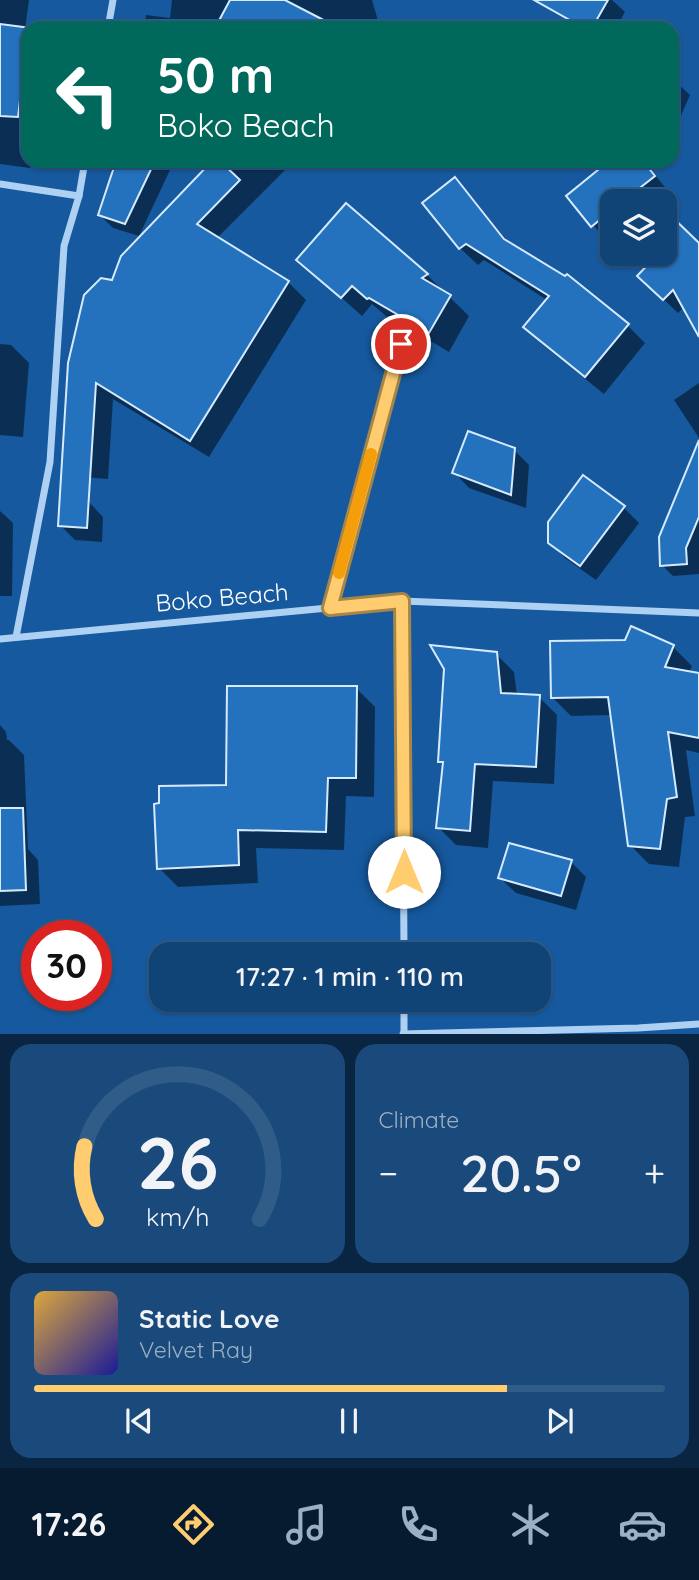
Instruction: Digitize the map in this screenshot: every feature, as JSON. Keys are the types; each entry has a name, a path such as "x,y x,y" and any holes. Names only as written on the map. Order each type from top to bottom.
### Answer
{"street":[{"path":"109,21 113,0"},
{"path":"16,637 50,463 64,246 79,196 84,168"},
{"path":"0,184 79,196"},
{"path":"330,608 401,344"},
{"path":"402,601 404,942"},
{"name":"Boko Beach","path":"0,639 402,601 699,612"},
{"path":"404,1012 404,1034 699,1024"}],"building":[{"path":"230,0 285,0 326,21 219,21"},
{"path":"534,0 608,0 596,21 572,21"},
{"path":"0,24 21,27 21,92 18,117 0,116"},
{"path":"114,168 152,168 125,224 98,215"},
{"path":"205,168 227,168 240,180 197,224 289,281 190,441 96,383 87,528 58,526 68,363 84,295 101,278 112,280 121,256"},
{"path":"600,168 649,168 655,176 641,187 643,189 600,189 600,220 591,227 566,196"},
{"path":"455,177 504,239 565,276 567,274 629,324 585,377 523,327 549,296 466,244 459,249 422,203"},
{"path":"346,203 428,274 422,278 451,295 429,333 367,299 352,286 341,298 296,260"},
{"path":"677,222 699,243 699,337 673,290 663,300 637,276 647,266 677,266"},
{"path":"468,431 515,448 511,495 452,473"},
{"path":"699,440 699,517 686,548 687,564 660,566 659,537"},
{"path":"583,475 625,506 580,566 548,543 548,522"},
{"path":"631,626 674,645 665,667 699,673 699,738 668,732 677,797 667,799 660,849 628,846 608,697 551,698 550,641 625,640"},
{"path":"430,645 497,652 501,693 540,695 536,767 475,764 470,831 436,828 443,762 438,762 444,669"},
{"path":"227,686 357,686 356,778 328,778 326,832 238,830 239,865 157,869 154,804 159,803 159,786 226,785"},
{"path":"0,808 23,808 26,890 0,891"},
{"path":"509,843 572,860 561,896 498,878"}],"slow traffic":[{"path":"339,573 371,454"}],"route":[{"path":"401,344 330,608 402,601 404,872"}]}
